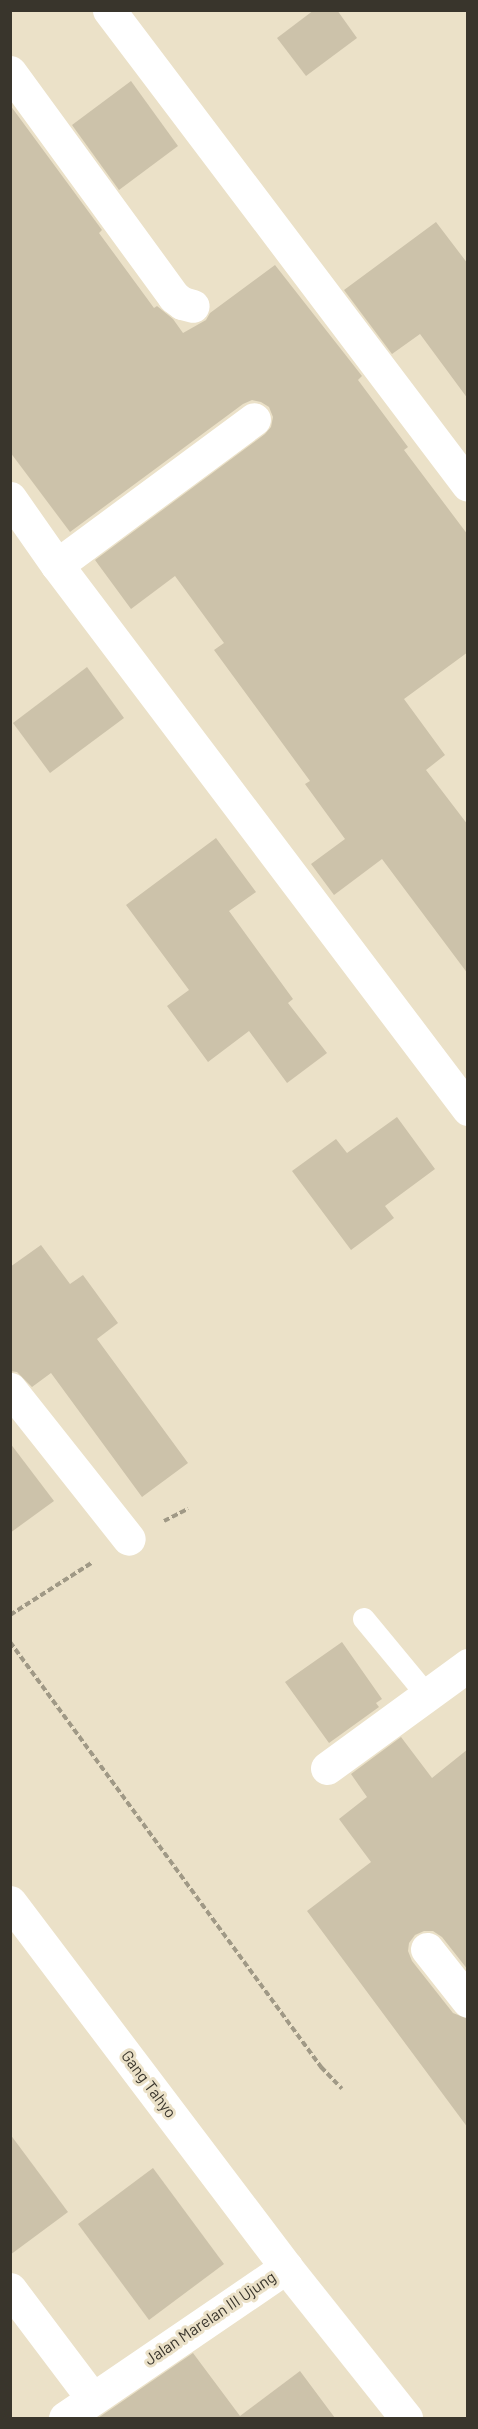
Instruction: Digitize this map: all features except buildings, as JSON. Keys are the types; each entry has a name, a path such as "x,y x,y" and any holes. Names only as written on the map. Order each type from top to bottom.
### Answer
{"street":[{"path":"109,10 468,485"},
{"path":"10,72 174,297 182,303 193,306"},
{"path":"57,565 254,419"},
{"path":"10,498 57,565 468,1109"},
{"path":"10,1389 129,1539"},
{"path":"327,1768 468,1665"},
{"name":"Gang Tahyo","path":"10,1902 286,2267"},
{"path":"428,1949 468,2001"},
{"name":"Jalan Marelan III Ujung","path":"65,2418 286,2267 406,2418"},
{"path":"10,2289 92,2398"}],"lane":[{"path":"364,1619 426,1694"}],"path":[{"path":"10,1615 129,1539"},
{"path":"10,1642 321,2067 342,2089"}]}
